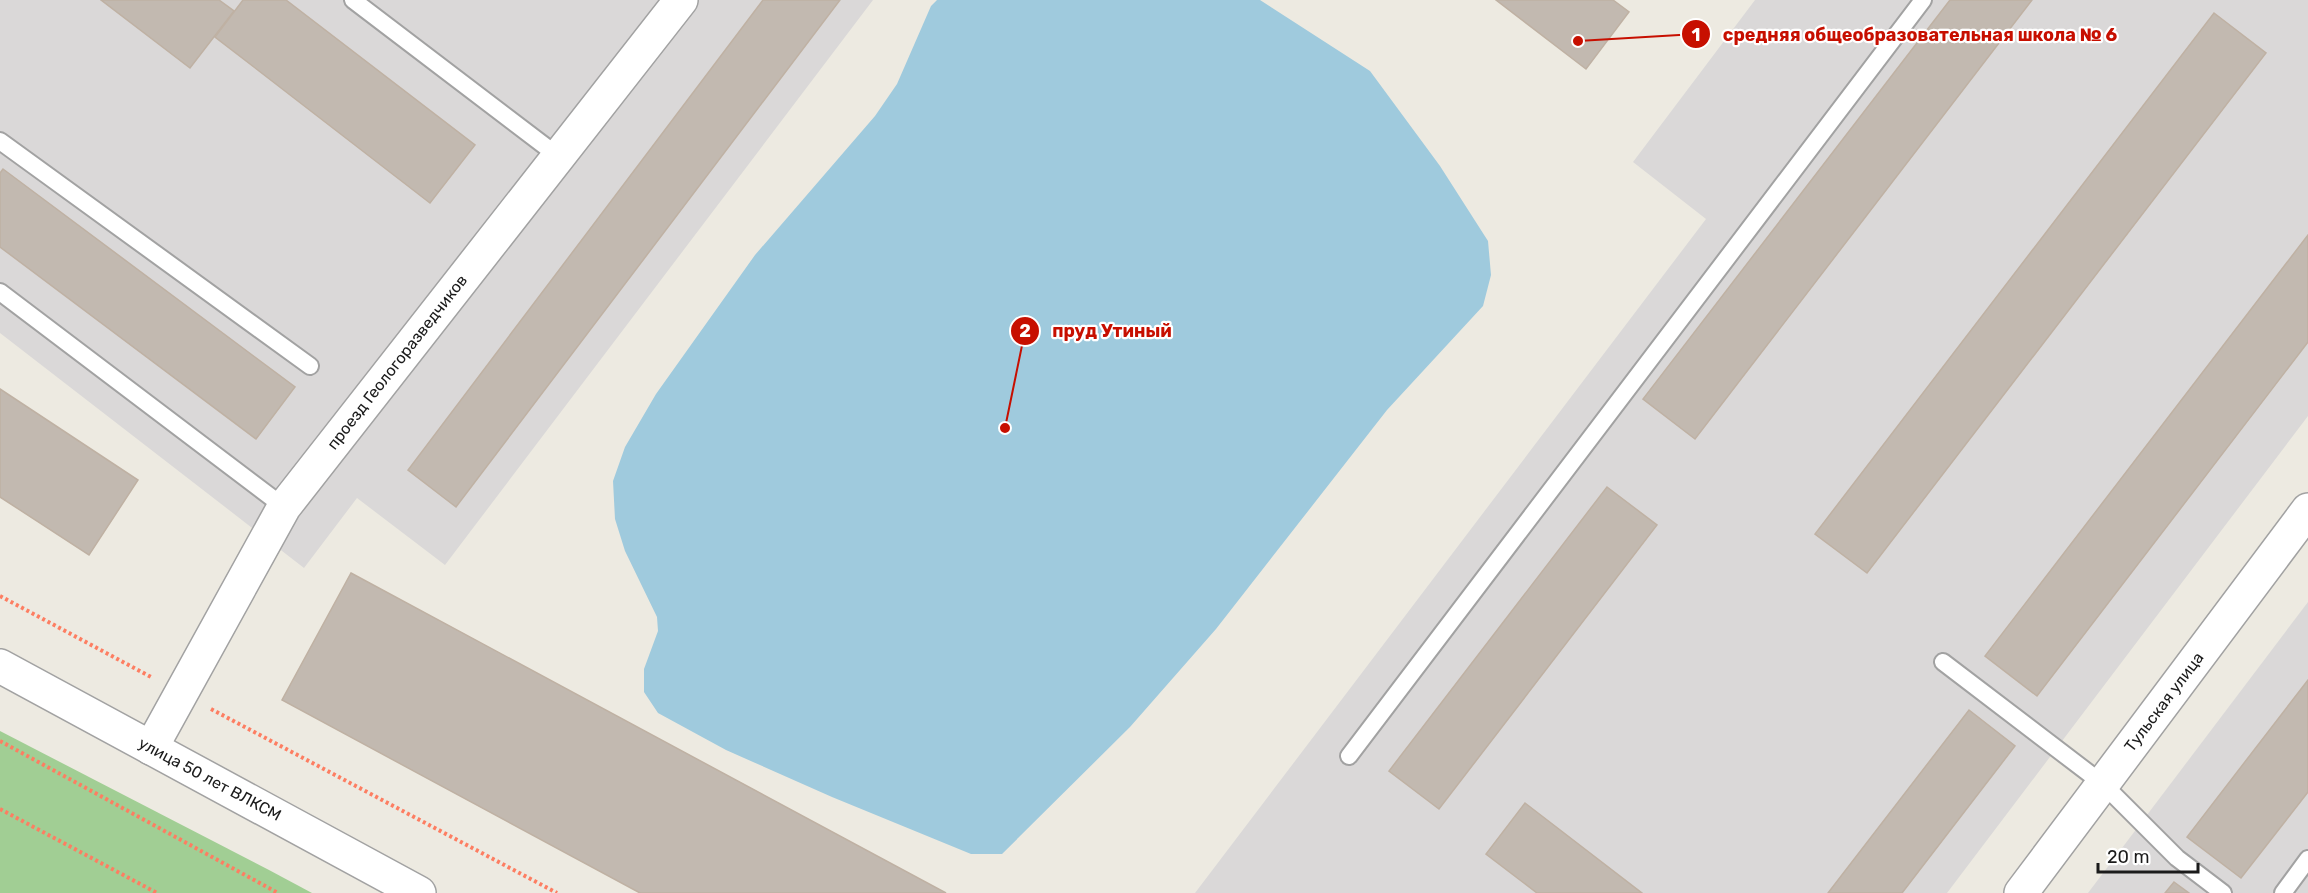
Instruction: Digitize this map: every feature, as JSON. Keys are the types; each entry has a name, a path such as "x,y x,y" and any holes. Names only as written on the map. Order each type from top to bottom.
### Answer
{"street":[{"name":"проезд Геологоразведчиков","path":"151,748 284,507 681,0"},
{"name":"Тульская улица","path":"2021,893 2308,510"},
{"name":"улица 50 лет ВЛКСМ","path":"0,666 419,893"}],"lane":[{"path":"353,0 558,156"},
{"path":"1349,756 1923,0"},
{"path":"0,141 310,366"},
{"path":"0,292 284,507"},
{"path":"1943,662 2103,784 2177,858 2223,893"},
{"path":"2283,893 2308,859"}],"path":[{"path":"0,596 557,893"},
{"path":"0,741 278,893"},
{"path":"0,809 158,893"}],"shaded area":[{"path":"0,0 873,0 445,565 357,498 304,568 0,333"},
{"path":"1755,0 2308,0 2308,416 1947,893 1195,893 1706,219 1633,162"},
{"path":"2308,602 2308,893 2088,893"}],"green space":[{"path":"0,731 269,870 312,893 0,893"}],"water":[{"path":"937,0 1260,0 1370,71 1440,166 1488,241 1491,275 1483,306 1387,410 1216,629 1130,727 1002,854 971,854 832,797 726,750 658,713 644,692 644,669 658,631 657,617 625,551 615,519 613,481 625,447 656,394 755,255 875,116 897,84 931,6"}],"building":[{"path":"101,0 219,0 234,11 190,68"},
{"path":"243,0 286,0 475,145 430,203 215,37"},
{"path":"763,0 840,0 456,507 408,470"},
{"path":"1496,0 1613,0 1629,12 1586,69"},
{"path":"1950,0 2032,0 1695,439 1643,399"},
{"path":"2214,13 2266,53 1867,573 1815,534"},
{"path":"3,169 295,387 256,439 0,247 0,173"},
{"path":"2308,235 2308,342 2037,696 1985,656"},
{"path":"0,389 138,480 89,555 0,497"},
{"path":"1607,487 1657,525 1439,809 1389,771"},
{"path":"351,573 946,893 640,893 282,700"},
{"path":"2308,680 2308,792 2241,878 2187,837"},
{"path":"1969,710 2015,746 1902,893 1828,893"},
{"path":"1525,803 1642,893 1537,893 1486,854"},
{"path":"2174,882 2189,893 2165,893"}],"place":[{"name":"средняя общеобразовательная школа № 6","path":"1578,41"},
{"name":"пруд Утиный","path":"1005,428"}]}
